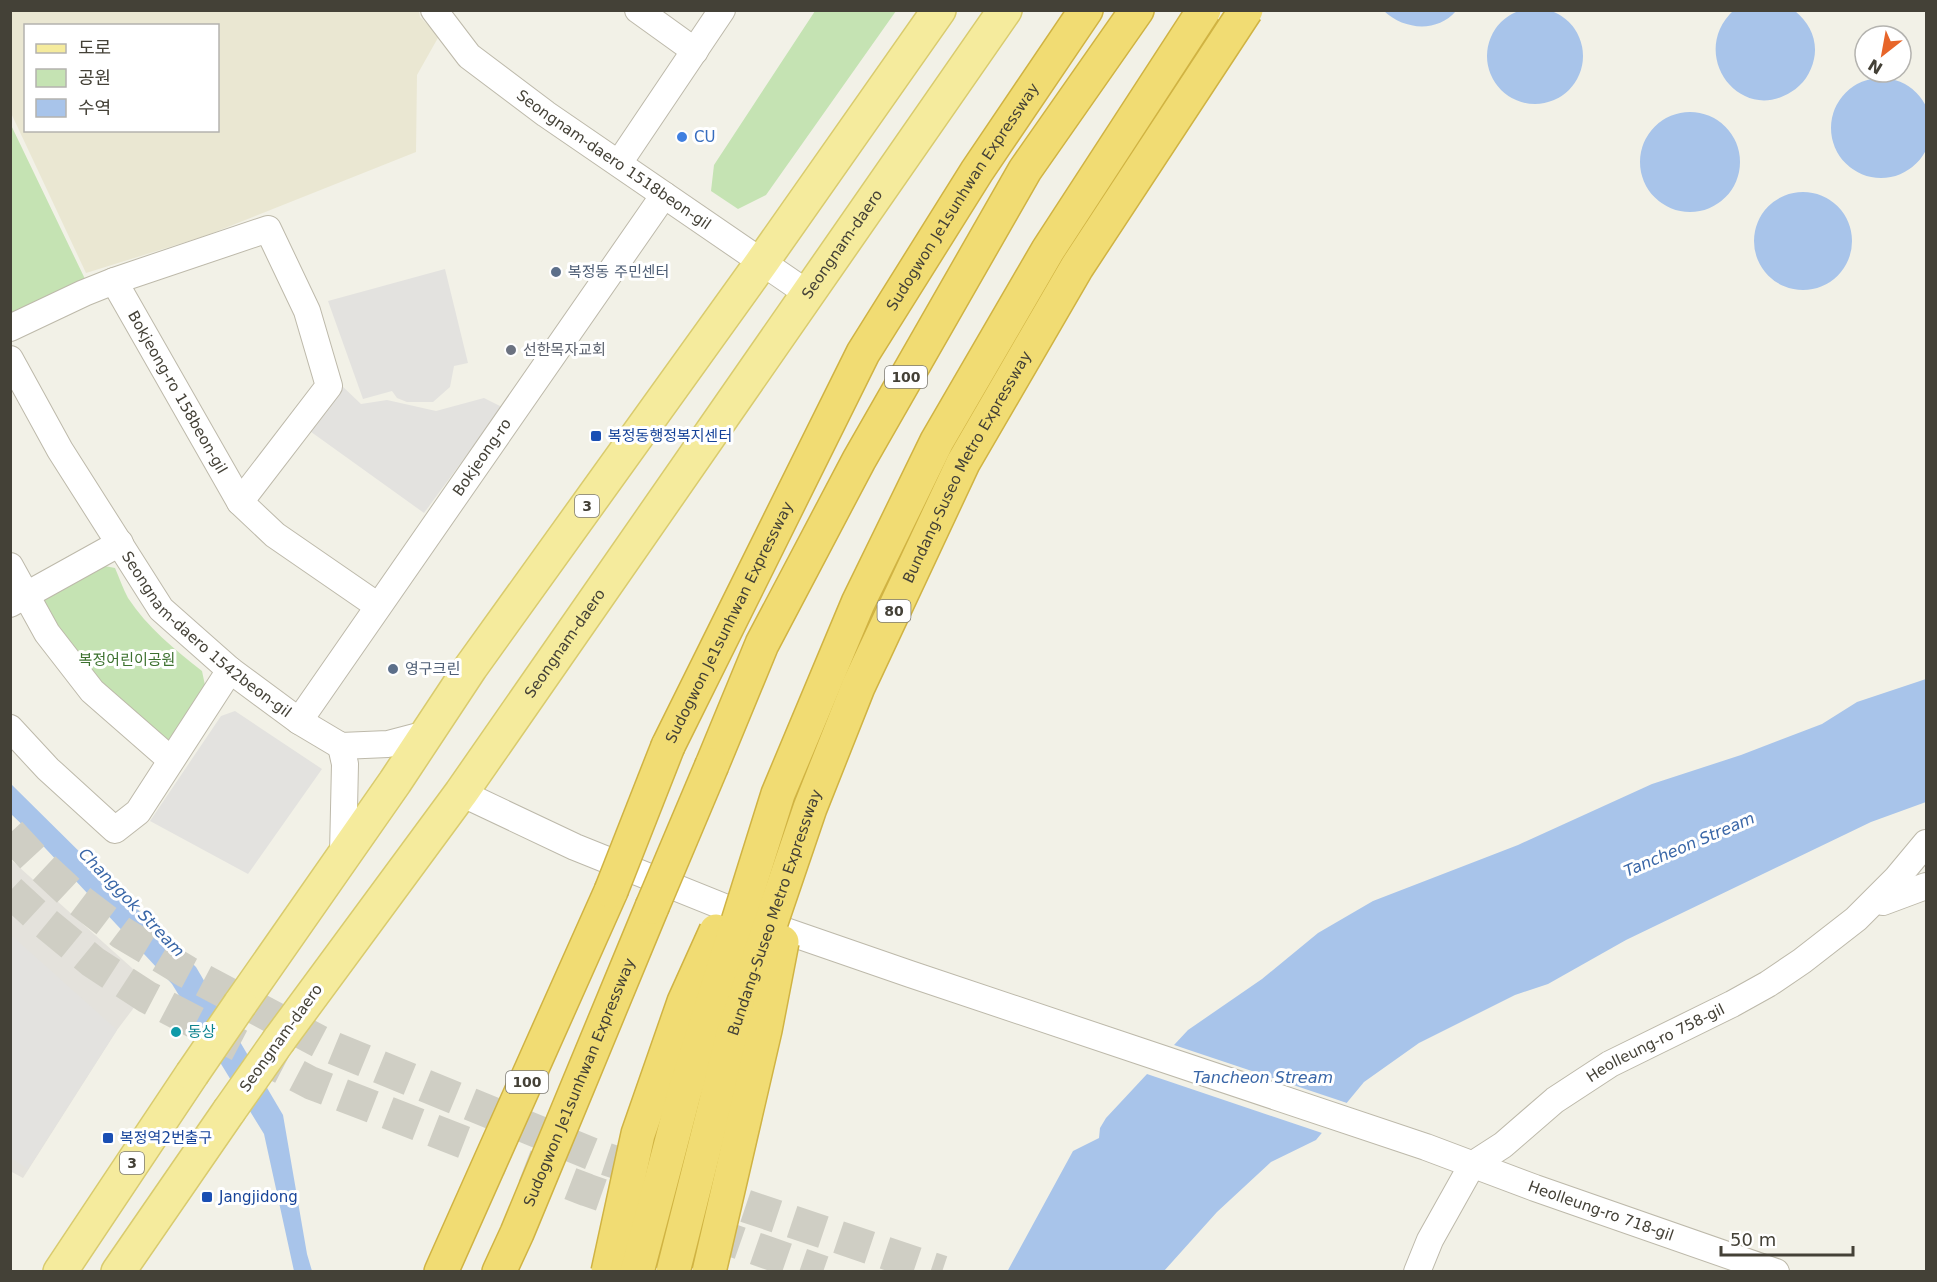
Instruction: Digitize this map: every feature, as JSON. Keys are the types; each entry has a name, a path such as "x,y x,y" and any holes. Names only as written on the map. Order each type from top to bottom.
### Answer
{"highway":[{"name":"Sudogwon Je1sunhwan Expressway","path":"441,1272 611,891 668,746 863,353 977,171 1086,10"},
{"name":"Sudogwon Je1sunhwan Expressway","path":"499,1272 518,1233 762,644 859,460 1025,170 1137,10"},
{"name":"Bundang-Suseo Metro Expressway","path":"637,1272 684,1094 778,794 858,603 937,441 1048,250 1204,10"},
{"name":"Bundang-Suseo Metro Expressway","path":"673,1272 732,1034 810,808 858,687 963,463 1077,267 1246,10"},
{"path":"608,1272 638,1134 680,1013 778,794"},
{"path":"709,1272 765,1030 810,808"}],"main road":[{"name":"3","path":"60,1272 192,1074 395,782 471,667 762,262 939,10"},
{"name":"Seongnam-daero","path":"118,1272 279,1040 461,793 1005,10"}],"street":[{"name":"Seongnam-daero 1518beon-gil","path":"434,10 469,56 546,114 807,293"},
{"path":"638,10 695,51"},
{"path":"619,163 722,10"},
{"name":"Bokjeong-ro","path":"299,721 664,195"},
{"path":"10,328 114,281 268,229 307,311 329,386 240,502"},
{"name":"Bokjeong-ro 158beon-gil","path":"114,281 240,502 274,535 378,606"},
{"name":"Seongnam-daero 1542beon-gil","path":"10,359 60,450 161,609 230,670 299,721 341,746"},
{"name":"Seongnam-daero 1542beon-gil","path":"19,599 120,543"},
{"path":"10,566 19,599 92,691 171,760"},
{"path":"10,728 48,769 115,830 138,812 230,670"},
{"path":"343,854 345,764 341,746 388,744 426,734"},
{"name":"Heolleung-ro 718-gil","path":"461,793 575,847 763,922 1018,1011 1426,1147 1776,1272"},
{"name":"Heolleung-ro 758-gil","path":"1417,1272 1430,1240 1472,1165 1503,1145 1555,1100 1610,1064 1732,1004 1768,984 1802,961 1856,919 1896,879 1926,843"},
{"path":"1883,902 1926,886"}],"shaded area":[{"path":"10,11 419,11 420,17 439,36 417,75 416,152 205,236 86,273 11,113"},
{"path":"445,269 468,363 454,366 450,387 433,402 407,402 397,398 392,391 363,399 328,301"},
{"path":"340,384 361,404 387,400 436,411 484,398 502,407 424,513 307,429"},
{"path":"235,711 322,769 248,874 150,821 221,716"},
{"path":"10,859 151,985 117,1030 23,1178 10,1171"},
{"path":"11,935 117,1030 28,1169 11,1158"}],"green space":[{"path":"815,11 896,11 766,195 738,209 711,191 714,165"},
{"path":"10,123 85,279 21,318 11,312"},
{"name":"복정어린이공원","path":"94,564 115,568 128,598 144,619 202,671 206,690 176,740 159,741 96,689 38,607 44,589"}],"water":[{"path":"1535,8 1553,12 1569,22 1579,38 1583,56 1579,74 1569,90 1553,100 1535,104 1517,100 1501,90 1491,74 1487,56 1491,38 1501,22 1517,12"},
{"path":"1734,10 1795,11 1805,21 1814,39 1813,64 1803,82 1791,92 1772,100 1754,99 1738,92 1725,80 1718,64 1716,46 1721,27"},
{"path":"1384,11 1456,11 1440,23 1420,26 1401,22"},
{"path":"1858,84 1904,84 1922,100 1930,118 1930,138 1922,156 1909,169 1891,177 1871,177 1853,169 1840,156 1832,138 1832,118 1835,109 1846,93"},
{"path":"1690,112 1709,116 1725,127 1736,143 1740,162 1736,181 1725,197 1709,208 1690,212 1671,208 1655,197 1644,181 1640,162 1644,143 1655,127 1671,116"},
{"path":"1803,192 1822,196 1838,206 1848,222 1852,241 1848,260 1838,276 1822,286 1803,290 1784,286 1768,276 1758,260 1754,241 1758,222 1768,206 1784,196"},
{"name":"Tancheon Stream","path":"1926,679 1926,802 1871,822 1626,940 1548,984 1515,995 1419,1043 1364,1082 1316,1140 1271,1162 1217,1212 1164,1271 1007,1272 1073,1151 1099,1138 1100,1128 1106,1118 1188,1030 1262,979 1318,933 1373,901 1518,845 1652,784 1741,755 1822,724 1857,702"},
{"path":"10,783 196,967 283,1115 307,1254 312,1271 294,1271 264,1134 172,984 11,814"}],"pier":[{"path":"1171,1044 1350,1104 1325,1134 1144,1073"}],"tunnel":[{"path":"10,833 76,898 122,933 187,972 326,1045 597,1156 942,1272"},
{"path":"10,891 93,962 147,997 311,1083 587,1190 823,1272"}],"place":[{"name":"CU","path":"682,137"},
{"name":"복정동 주민센터","path":"556,272"},
{"name":"선한목자교회","path":"511,350"},
{"name":"복정동행정복지센터","path":"596,436"},
{"name":"영구크린","path":"393,669"},
{"name":"동상","path":"176,1032"},
{"name":"복정역2번출구","path":"108,1138"},
{"name":"Jangjidong","path":"207,1197"}],"water label":[{"name":"Changgok Stream","path":"132,902"}]}
